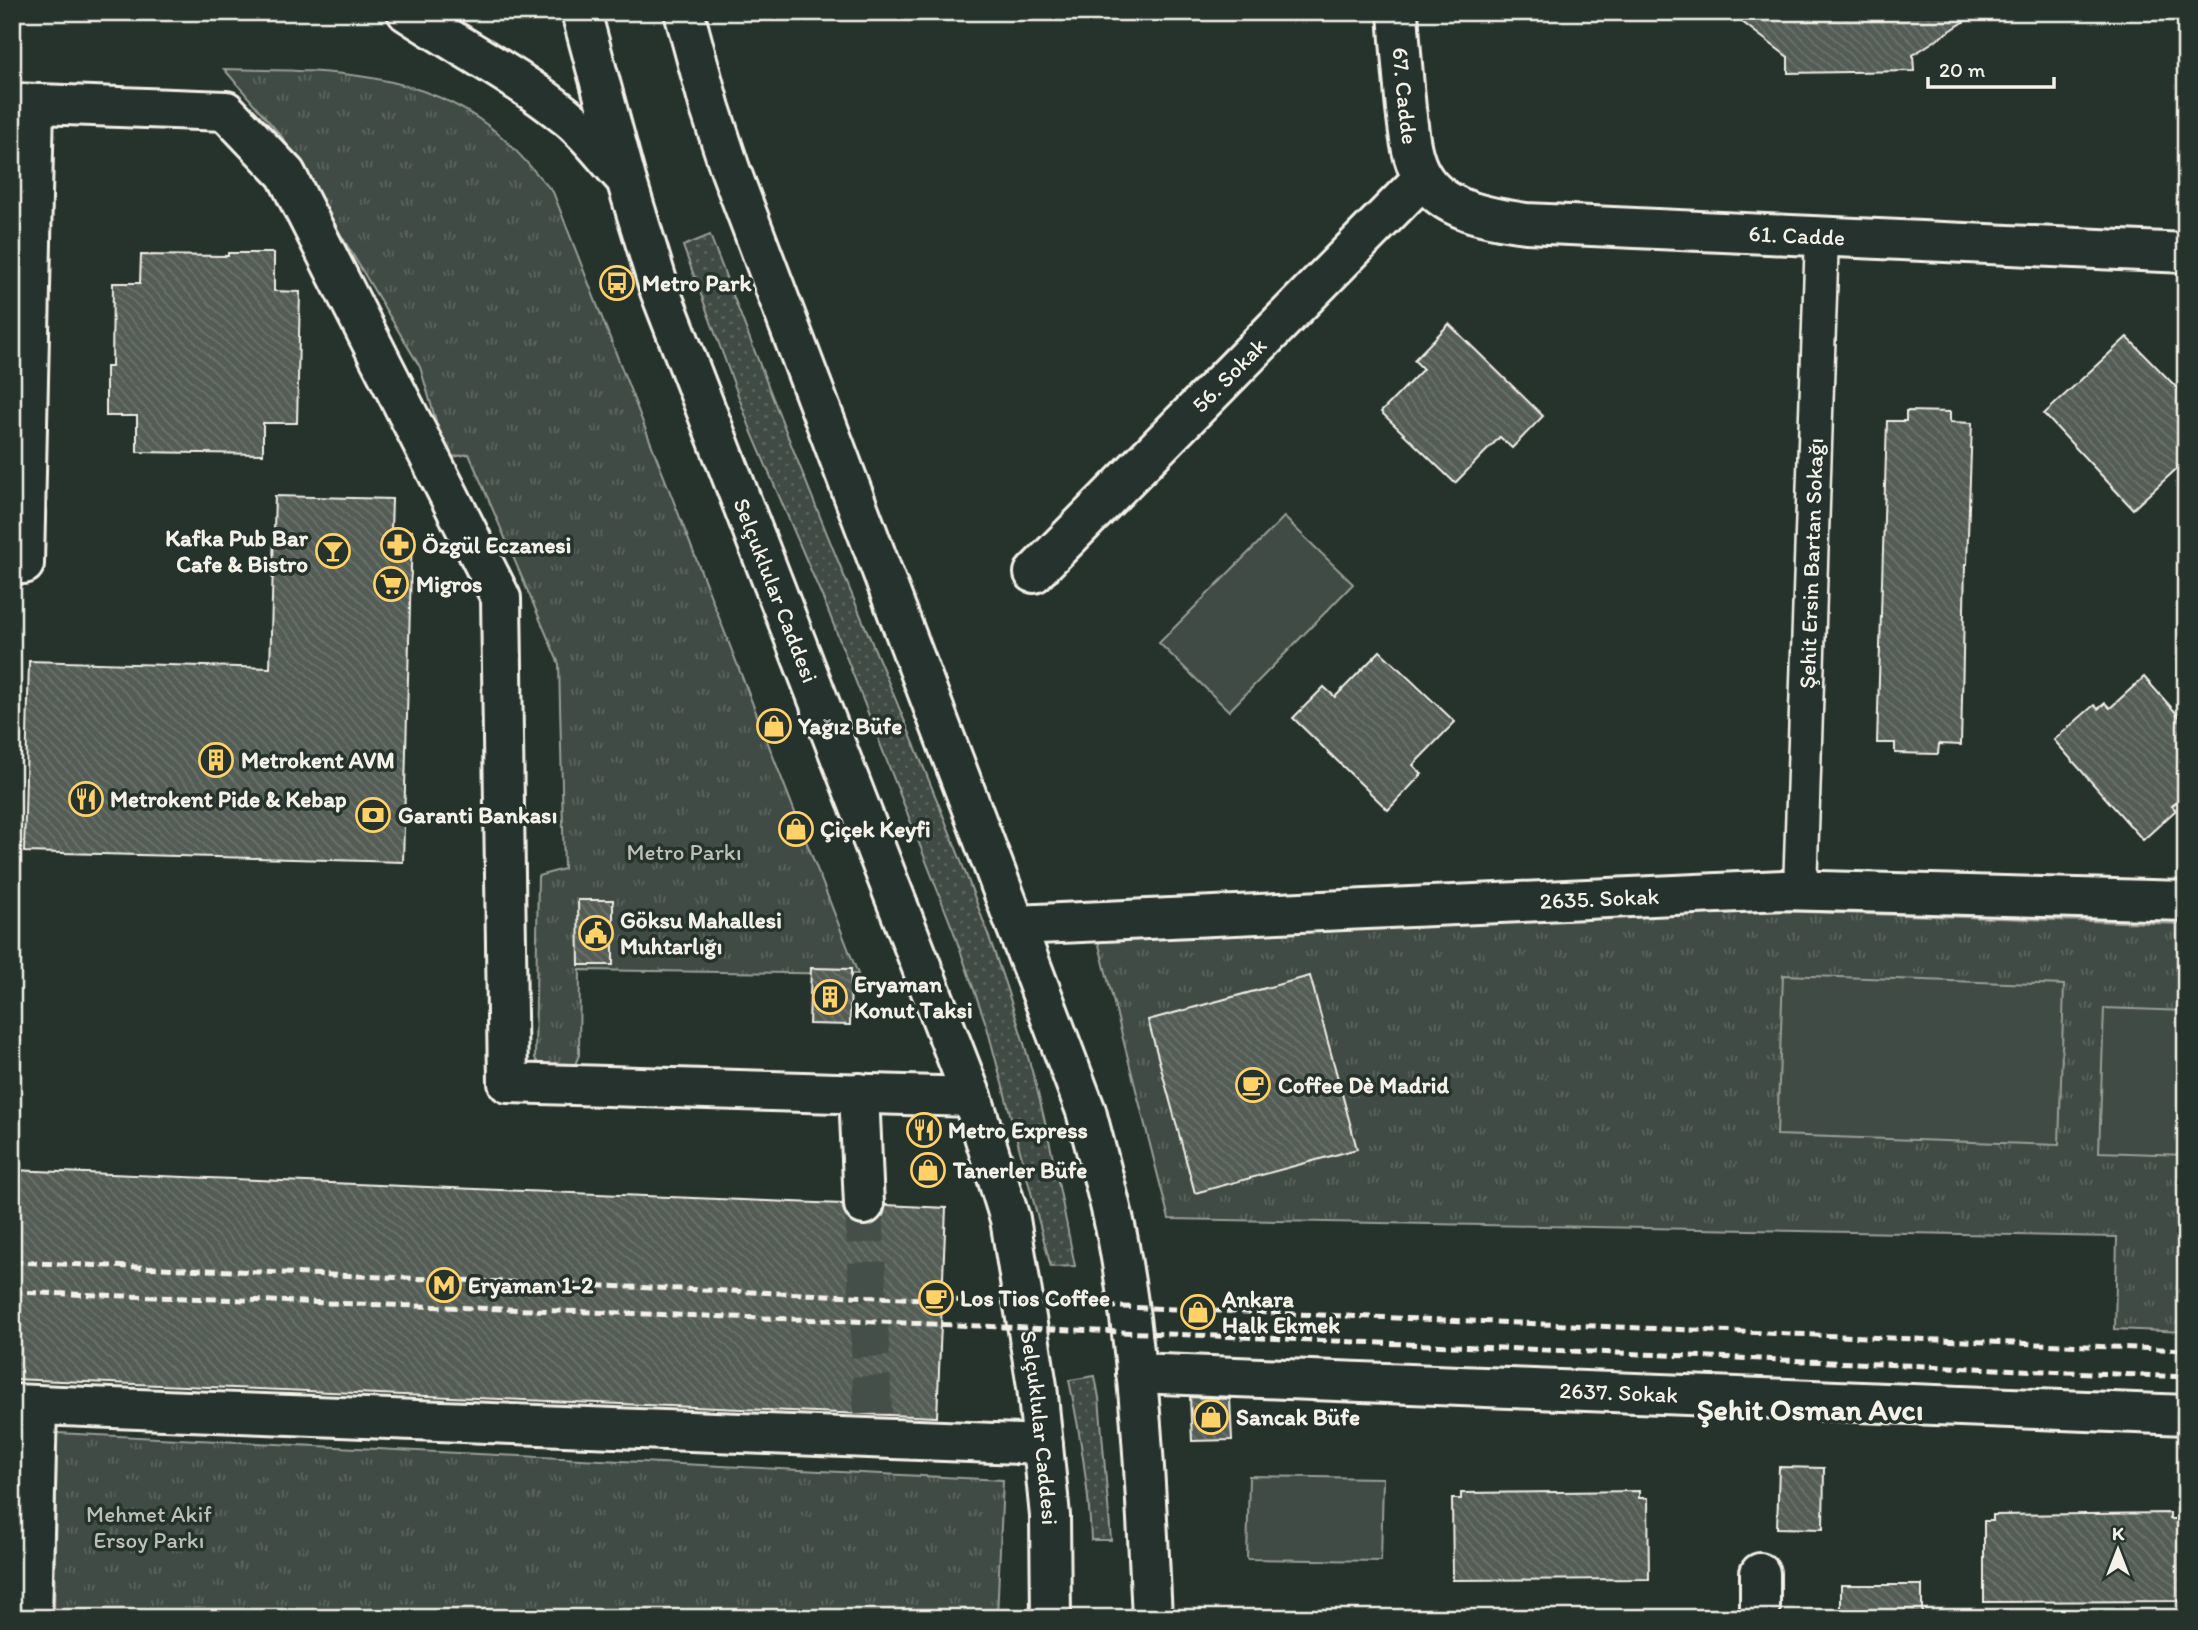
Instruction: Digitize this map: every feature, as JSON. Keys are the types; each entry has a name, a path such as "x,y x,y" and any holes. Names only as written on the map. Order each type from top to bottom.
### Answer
{"street":[{"path":"407,12 515,78 569,118 626,179"},
{"name":"Selçuklular Caddesi","path":"581,12 626,179 660,291 972,1097 1010,1219 1037,1386 1049,1516 1051,1618"},
{"path":"684,12 730,169 1086,1111 1118,1244 1136,1373 1144,1447 1152,1618"},
{"name":"67. Cadde","path":"1398,12 1409,137 1412,153 1423,178"},
{"path":"12,564 24,564 23,103 226,111 286,174 501,598 508,1083 972,1097"},
{"name":"61. Cadde","path":"1423,178 1439,195 1462,209 1508,220 2186,253"},
{"name":"56. Sokak","path":"1034,572 1423,178"},
{"name":"Şehit Ersin Bartan Sokağı","path":"1800,890 1822,236"},
{"name":"2635. Sokak","path":"1016,925 1800,890 2186,901"},
{"path":"859,1093 864,1205"},
{"name":"2637. Sokak","path":"1136,1373 2186,1415"},
{"path":"32,1618 25,1405 873,1426 1043,1445"},
{"path":"1760,1573 1760,1618"}],"green space":[{"name":"Metro Parkı","path":"224,69 329,73 397,83 429,93 461,108 490,127 553,192 858,974 580,970 579,1055 574,1067 540,1067 535,1058 538,876 564,869 559,664 469,454 447,458 420,367 283,138"},
{"path":"710,235 804,476 977,903 1017,1019 1034,1078 1075,1266 1051,1267 987,1027 953,930 827,608 752,433 683,246"},
{"path":"1284,517 1353,584 1229,711 1159,643"},
{"path":"1773,911 2186,924 2186,1332 2115,1329 2117,1237 1169,1219 1098,941"},
{"path":"1783,975 2064,985 2059,1145 1777,1135"},
{"path":"2104,1008 2186,1011 2185,1155 2099,1152"},
{"path":"1095,1376 1111,1540 1091,1540 1083,1460 1069,1380"},
{"name":"Mehmet Akif Ersoy Parkı","path":"57,1433 1003,1480 997,1618 54,1618"},
{"path":"1249,1476 1383,1478 1381,1561 1247,1559"}],"building":[{"path":"1729,12 1979,12 1913,55 1914,71 1788,73 1788,57"},
{"path":"228,253 274,253 274,291 300,292 297,423 263,423 263,454 137,452 137,416 106,416 106,367 112,367 113,283 140,283 141,255 228,256"},
{"path":"1449,324 1543,416 1512,448 1500,437 1455,483 1381,412 1423,369 1414,360"},
{"path":"2127,337 2186,397 2186,460 2133,509 2044,414"},
{"path":"1906,411 1950,412 1950,422 1972,423 1965,564 1961,745 1939,744 1938,754 1895,753 1895,743 1877,743 1887,421 1906,421"},
{"name":"Metrokent AVM","path":"275,496 392,499 391,531 412,531 403,862 24,852 29,661 270,668"},
{"path":"1380,651 1455,722 1413,765 1422,774 1388,810 1293,718 1324,687 1335,697"},
{"path":"2144,677 2186,724 2186,793 2172,806 2176,810 2143,840 2054,740 2094,705 2098,709 2105,703 2110,708"},
{"name":"Göksu Mahallesi Muhtarlığı","path":"578,900 613,900 613,965 579,965"},
{"name":"Eryaman Konut Taksi","path":"811,968 851,969 850,1025 809,1024"},
{"name":"Coffee Dè Madrid","path":"1310,976 1357,1149 1195,1193 1148,1020"},
{"name":"Eryaman 1-2","path":"12,1170 842,1204 846,1217 855,1225 864,1227 876,1223 883,1216 886,1205 946,1208 937,1417 12,1379"},
{"name":"Sancak Büfe","path":"1190,1397 1230,1399 1232,1440 1192,1441"},
{"path":"1779,1467 1824,1468 1823,1529 1777,1528"},
{"path":"1639,1491 1639,1498 1648,1498 1649,1579 1453,1580 1452,1499 1461,1499 1461,1493"},
{"path":"2170,1513 2170,1519 2180,1519 2180,1601 1984,1602 1984,1521 1993,1521 1993,1515"},
{"path":"1841,1585 1922,1585 1922,1618 1841,1618"}],"tunnel":[{"path":"864,1205 873,1414"}],"railway":[{"path":"12,1262 2186,1350"},
{"path":"12,1292 908,1323 2186,1377"}],"place":[{"name":"Metro Park","path":"617,283"},
{"name":"Özgül Eczanesi","path":"398,545"},
{"name":"Kafka Pub Bar Cafe & Bistro","path":"333,551"},
{"name":"Migros","path":"391,584"},
{"name":"Yağız Büfe","path":"774,726"},
{"name":"Metrokent AVM","path":"216,760"},
{"name":"Metrokent Pide & Kebap","path":"86,799"},
{"name":"Garanti Bankası","path":"373,815"},
{"name":"Çiçek Keyfi","path":"796,829"},
{"name":"Göksu Mahallesi Muhtarlığı","path":"596,933"},
{"name":"Eryaman Konut Taksi","path":"830,997"},
{"name":"Coffee Dè Madrid","path":"1253,1085"},
{"name":"Metro Express","path":"924,1130"},
{"name":"Tanerler Büfe","path":"928,1170"},
{"name":"Eryaman 1-2","path":"444,1285"},
{"name":"Los Tios Coffee","path":"936,1298"},
{"name":"Ankara Halk Ekmek","path":"1198,1312"},
{"name":"Sancak Büfe","path":"1211,1417"}],"district":[{"name":"Şehit Osman Avcı","path":"1810,1409"}]}
